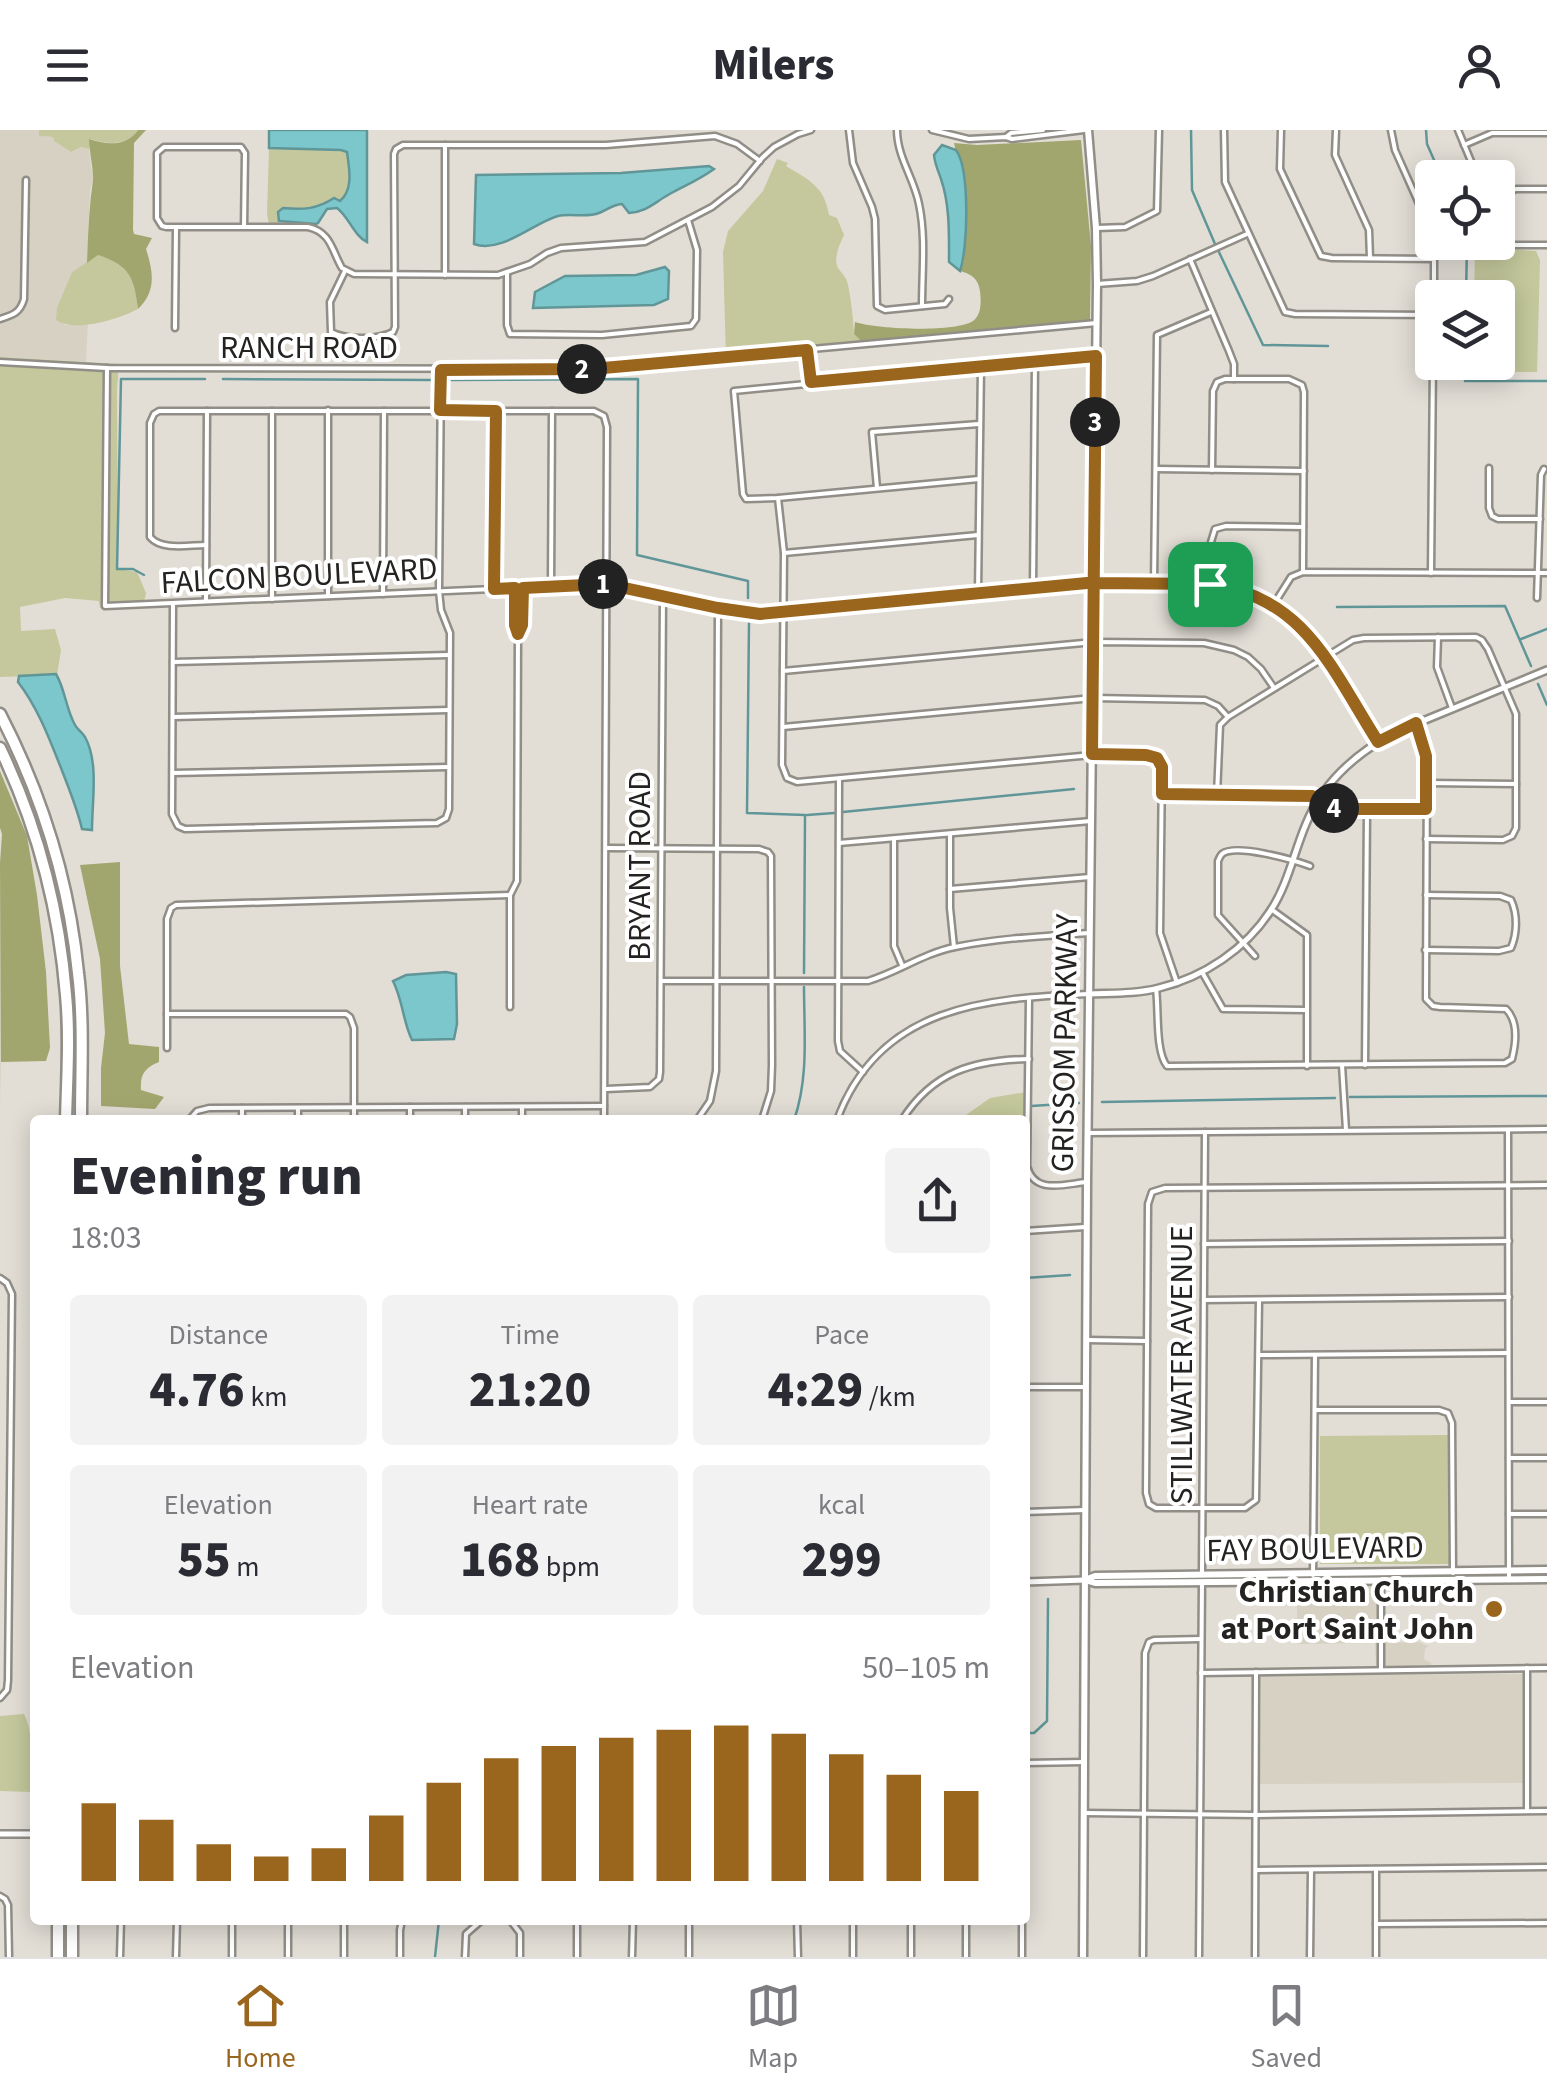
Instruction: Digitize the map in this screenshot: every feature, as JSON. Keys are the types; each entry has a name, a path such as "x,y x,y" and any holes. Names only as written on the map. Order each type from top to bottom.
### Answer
{"highway":[{"path":"0,714 34,788 55,850 72,922 82,1034 81,1115"},
{"path":"0,748 35,833 59,936 66,997 66,1115"},
{"path":"58,1925 58,1957"},
{"path":"72,1925 72,1957"}],"main road":[{"name":"GRISSOM PARKWAY","path":"1083,1957 1097,323 1096,228 1086,130"},
{"name":"FAY BOULEVARD","path":"1509,1575 1547,1570"},
{"name":"FAY BOULEVARD","path":"1085,1580 1094,1583 1453,1575 1547,1578"}],"street":[{"path":"244,227 241,147 164,146 157,153 157,218 162,226 316,229 332,244 346,271 354,274 486,276 507,272 561,248 644,242 726,198 784,140 811,130"},
{"path":"848,130 854,163 875,219 877,306 885,310 945,304 949,299"},
{"path":"897,130 900,154 918,198 922,222 922,306"},
{"path":"932,130 969,139 1027,138 1086,130"},
{"path":"1006,137 1011,133 1043,130"},
{"path":"1096,228 1125,227 1157,211 1159,130"},
{"path":"1224,130 1225,182 1285,312 1415,314"},
{"path":"1280,130 1280,169 1321,256 1415,259"},
{"path":"1336,130 1335,155 1369,230 1370,258"},
{"path":"1392,130 1394,150 1415,196"},
{"path":"1458,130 1470,160"},
{"path":"1464,145 1492,134 1547,134"},
{"path":"346,271 330,302 330,328 334,335 385,336 393,332 396,149 403,145 606,145 716,136 738,144 760,161"},
{"path":"445,145 446,276"},
{"path":"0,319 16,314 24,299 26,180"},
{"path":"1515,189 1547,189"},
{"path":"507,272 510,334 602,335 691,326 696,319 697,250 688,220"},
{"path":"175,328 176,227"},
{"path":"1097,284 1137,281 1248,233"},
{"path":"1515,244 1547,245"},
{"path":"1190,259 1230,351 1234,379"},
{"path":"1154,584 1157,335 1212,312"},
{"name":"RANCH ROAD","path":"0,362 107,368 592,369 1097,323"},
{"path":"807,350 811,382"},
{"path":"979,478 746,499 734,391 1096,356"},
{"path":"1033,588 1036,362"},
{"path":"978,594 981,367"},
{"name":"FALCON BOULEVARD","path":"107,368 105,606 606,584 760,614 1094,583 1210,584 1236,588 1274,604 1292,618 1325,658 1378,742"},
{"path":"173,604 172,814 178,826 186,829 437,823 446,818 450,632 439,592 441,370"},
{"path":"1212,470 1212,391 1217,382 1289,378 1302,385 1303,572"},
{"path":"1431,572 1434,380"},
{"path":"206,545 162,545 150,537 150,423 154,414 164,410 594,411 604,416 608,427 604,1115"},
{"path":"328,410 328,596"},
{"path":"206,602 207,411"},
{"path":"272,411 272,599"},
{"path":"383,594 384,411"},
{"path":"494,589 496,411"},
{"path":"551,586 552,411"},
{"path":"877,488 872,432 979,424"},
{"path":"1490,468 1488,508 1492,516 1540,519"},
{"path":"1537,598 1544,469"},
{"path":"1156,470 1304,471"},
{"path":"778,498 784,553 782,766 786,778 797,782 838,779 1092,754 1157,758 1162,767 1160,932 1178,983"},
{"path":"1210,584 1210,542 1214,530 1226,526 1303,526"},
{"path":"784,553 978,535"},
{"path":"1274,604 1291,577 1303,572 1547,573"},
{"path":"510,1007 510,895 518,881 515,588"},
{"path":"518,634 522,625 523,588"},
{"name":"BRYANT ROAD","path":"605,1089 642,1089 659,1079 663,596"},
{"path":"700,1115 715,1086 718,608"},
{"path":"1438,637 1437,667 1452,708"},
{"path":"1217,795 1220,726 1354,640 1482,640 1516,714 1516,828 1512,836 1503,840 1426,839"},
{"path":"783,672 1094,642 1204,642 1248,657 1274,689"},
{"path":"173,662 449,655"},
{"path":"838,1115 863,1072 888,1047 931,1018 988,1002 1156,989 1178,983 1225,958 1243,944 1271,910 1307,820 1351,760 1416,723 1547,670"},
{"path":"783,727 1093,698 1204,700 1218,706 1228,718"},
{"path":"173,717 449,710"},
{"path":"1156,989 1159,1055 1167,1066 1505,1063 1512,1059 1514,1019 1506,1009 1440,1007 1426,999 1427,783 1425,746 1416,723"},
{"path":"172,773 449,766"},
{"path":"838,779 840,1051 863,1072"},
{"path":"1427,783 1516,784"},
{"path":"1162,794 1312,796 1341,809 1426,809"},
{"path":"1365,1065 1368,809"},
{"path":"838,844 1091,820"},
{"path":"950,834 950,927 954,947"},
{"path":"894,839 894,946 902,966"},
{"path":"606,848 768,852 773,862 771,1091 764,1115"},
{"path":"1255,956 1218,915 1218,861 1222,854 1260,852 1310,866"},
{"path":"950,888 1090,876"},
{"path":"167,1048 167,919 176,905 510,895"},
{"path":"1425,950 1499,951 1511,948 1515,938 1512,900 1500,896 1426,895"},
{"path":"1271,910 1307,935 1307,1066"},
{"path":"662,981 868,981 954,947 1090,933"},
{"path":"1202,972 1223,1009 1307,1010"},
{"path":"1028,999 1028,1115"},
{"path":"167,1014 346,1014 354,1028 354,1115"},
{"path":"906,1115 927,1090 960,1070 980,1062 1029,1060"},
{"path":"1342,1066 1346,1131"},
{"path":"193,1115 209,1108 604,1106"},
{"path":"465,1107 465,1115"},
{"path":"522,1107 522,1115"},
{"path":"242,1108 242,1115"},
{"path":"298,1108 298,1115"},
{"path":"410,1108 410,1115"},
{"path":"1088,1133 1547,1129"},
{"path":"1508,1130 1509,1575"},
{"name":"STILLWATER AVENUE","path":"1199,1957 1204,1132"},
{"path":"1030,1177 1044,1185 1087,1182"},
{"path":"1260,1300 1256,1500 1246,1508 1156,1508 1147,1500 1147,1340 1150,1198 1158,1189 1547,1186"},
{"path":"1030,1231 1087,1227"},
{"path":"1204,1244 1509,1241"},
{"path":"0,1278 12,1294 8,1680 7,1690 0,1698"},
{"path":"1204,1300 1509,1297"},
{"path":"1087,1340 1147,1340"},
{"path":"1259,1355 1508,1353"},
{"path":"1313,1577 1315,1355"},
{"path":"1030,1387 1086,1387"},
{"path":"1509,1402 1547,1402"},
{"path":"1315,1410 1448,1413 1452,1423 1453,1575"},
{"path":"1509,1458 1547,1458"},
{"path":"0,1487 10,1487"},
{"path":"1030,1512 1086,1510"},
{"path":"1509,1514 1547,1514"},
{"path":"1380,1576 1382,1670"},
{"name":"FAY BOULEVARD","path":"1030,1582 1085,1580"},
{"path":"1144,1957 1146,1648 1149,1642 1158,1640 1201,1639"},
{"path":"1526,1668 1527,1811"},
{"path":"1201,1673 1547,1668"},
{"path":"1254,1957 1256,1672"},
{"path":"1030,1763 1084,1762"},
{"path":"1084,1813 1256,1815 1547,1810"},
{"path":"0,1834 30,1834"},
{"path":"1256,1870 1547,1867"},
{"path":"1376,1869 1376,1957"},
{"path":"1310,1957 1311,1870"},
{"path":"0,1896 8,1905 9,1957"},
{"path":"1376,1924 1547,1922"},
{"path":"120,1957 121,1925"},
{"path":"176,1957 177,1925"},
{"path":"232,1925 232,1957"},
{"path":"288,1925 288,1957"},
{"path":"344,1925 344,1957"},
{"path":"400,1957 401,1925"},
{"path":"465,1957 466,1934 476,1925"},
{"path":"514,1925 520,1933 520,1957"},
{"path":"577,1925 577,1957"},
{"path":"632,1957 633,1925"},
{"path":"688,1957 689,1925"},
{"path":"798,1925 798,1957"},
{"path":"853,1925 853,1957"},
{"path":"911,1925 911,1957"},
{"path":"966,1925 966,1957"},
{"path":"1022,1925 1022,1957"}],"shaded area":[{"path":"0,130 39,130 39,136 53,137 71,152 81,147 89,149 94,176 87,263 72,272 68,282 64,325 88,323 86,362 0,357"},
{"path":"1379,1585 1379,1668 1375,1643 1297,1644 1297,1586"},
{"path":"1383,1585 1385,1643 1419,1642 1428,1646 1424,1659 1431,1667 1384,1668"},
{"path":"1523,1674 1523,1783 1260,1784 1259,1675"}],"green space":[{"path":"39,130 138,130 122,142 90,139 89,149 81,147 71,152 53,137 39,136"},
{"path":"138,130 146,130 134,143 133,230 134,234 152,238 146,249 152,273 151,288 138,309 135,289 124,268 98,255 87,263 93,176 89,139 116,143"},
{"path":"1081,140 1091,246 1090,323 862,342 854,334 855,322 933,328 963,325 978,315 978,283 960,271 964,260 965,192 954,143"},
{"path":"269,148 347,151 347,191 340,201 334,198 310,208 283,208 278,212 279,224 269,224"},
{"path":"777,159 788,163 786,166 814,185 824,197 829,215 837,218 844,235 837,266 847,283 854,334 862,342 726,359 723,252 728,231 763,191"},
{"path":"1515,250 1536,251 1540,260 1537,372 1515,372 1515,280 1474,280 1475,260 1515,260"},
{"path":"98,255 124,268 135,289 138,309 85,325 56,320 72,272"},
{"path":"0,357 119,364 118,569 137,572 146,593 144,602 107,604 106,366 103,608 99,601 65,598 20,607 21,631 55,629 61,650 57,675 0,677"},
{"path":"0,771 27,836 46,972 50,1048 46,1061 1,1062 1,1107 0,863 2,834"},
{"path":"120,862 120,966 129,1044 159,1047 159,1062 146,1070 141,1085 141,1090 164,1097 155,1109 101,1106 105,1033 100,959 80,865"},
{"path":"1026,1092 1026,1115 966,1115 990,1098"},
{"path":"1449,1435 1450,1564 1320,1564 1320,1436"},
{"path":"24,1714 30,1737 30,1792 0,1791 0,1716"}],"water":[{"path":"269,130 367,130 367,242 337,208 327,209 316,224 279,221 278,212 283,208 310,208 334,198 340,201 349,184 349,165 347,152 341,150 269,148"},
{"path":"942,145 956,150 964,174 966,228 960,271 949,262 946,199 934,155"},
{"path":"709,166 714,169 640,211 629,213 622,204 594,214 558,216 495,245 474,244 476,175 621,173"},
{"path":"665,267 669,271 668,299 654,305 533,308 535,292 565,276 636,275"},
{"path":"56,674 72,719 85,737 92,758 92,830 82,829 47,734 18,682 19,676"},
{"path":"456,974 454,1039 412,1040 393,981 406,975"}],"waterway":[{"path":"1191,130 1192,190 1215,244"},
{"path":"1426,130 1434,160"},
{"path":"1218,250 1263,345 1328,346"},
{"path":"1466,280 1467,260"},
{"path":"144,575 133,569 117,569 121,379 205,379"},
{"path":"223,379 435,380"},
{"path":"448,380 638,379 637,555 748,581 748,598"},
{"path":"1465,380 1547,381"},
{"path":"1337,607 1505,606 1531,666"},
{"path":"749,621 747,813 805,815 804,973"},
{"path":"1521,639 1547,629"},
{"path":"1538,684 1547,705"},
{"path":"843,812 1074,789"},
{"path":"807,815 834,813"},
{"path":"796,1115 804,1071 804,987"},
{"path":"1350,1097 1547,1096"},
{"path":"1102,1102 1335,1098"},
{"path":"1031,1106 1079,1103"},
{"path":"1030,1278 1070,1275"},
{"path":"1030,1733 1047,1721 1048,1599"},
{"path":"435,1957 438,1925"}],"place":[{"name":"Christian Church at Port Saint John","path":"1494,1609"}],"route":[{"path":"1210,584 1094,583 1087,583 760,614 606,584 523,588 522,625 518,634 515,588 494,589 496,411 440,410 441,370 592,369 807,350 811,382 1096,356 1094,583 1092,754 1157,758 1162,767 1162,794 1312,796 1341,809 1426,809 1425,746 1416,723 1378,742 1325,658 1292,618 1256,595 1210,584"}]}
